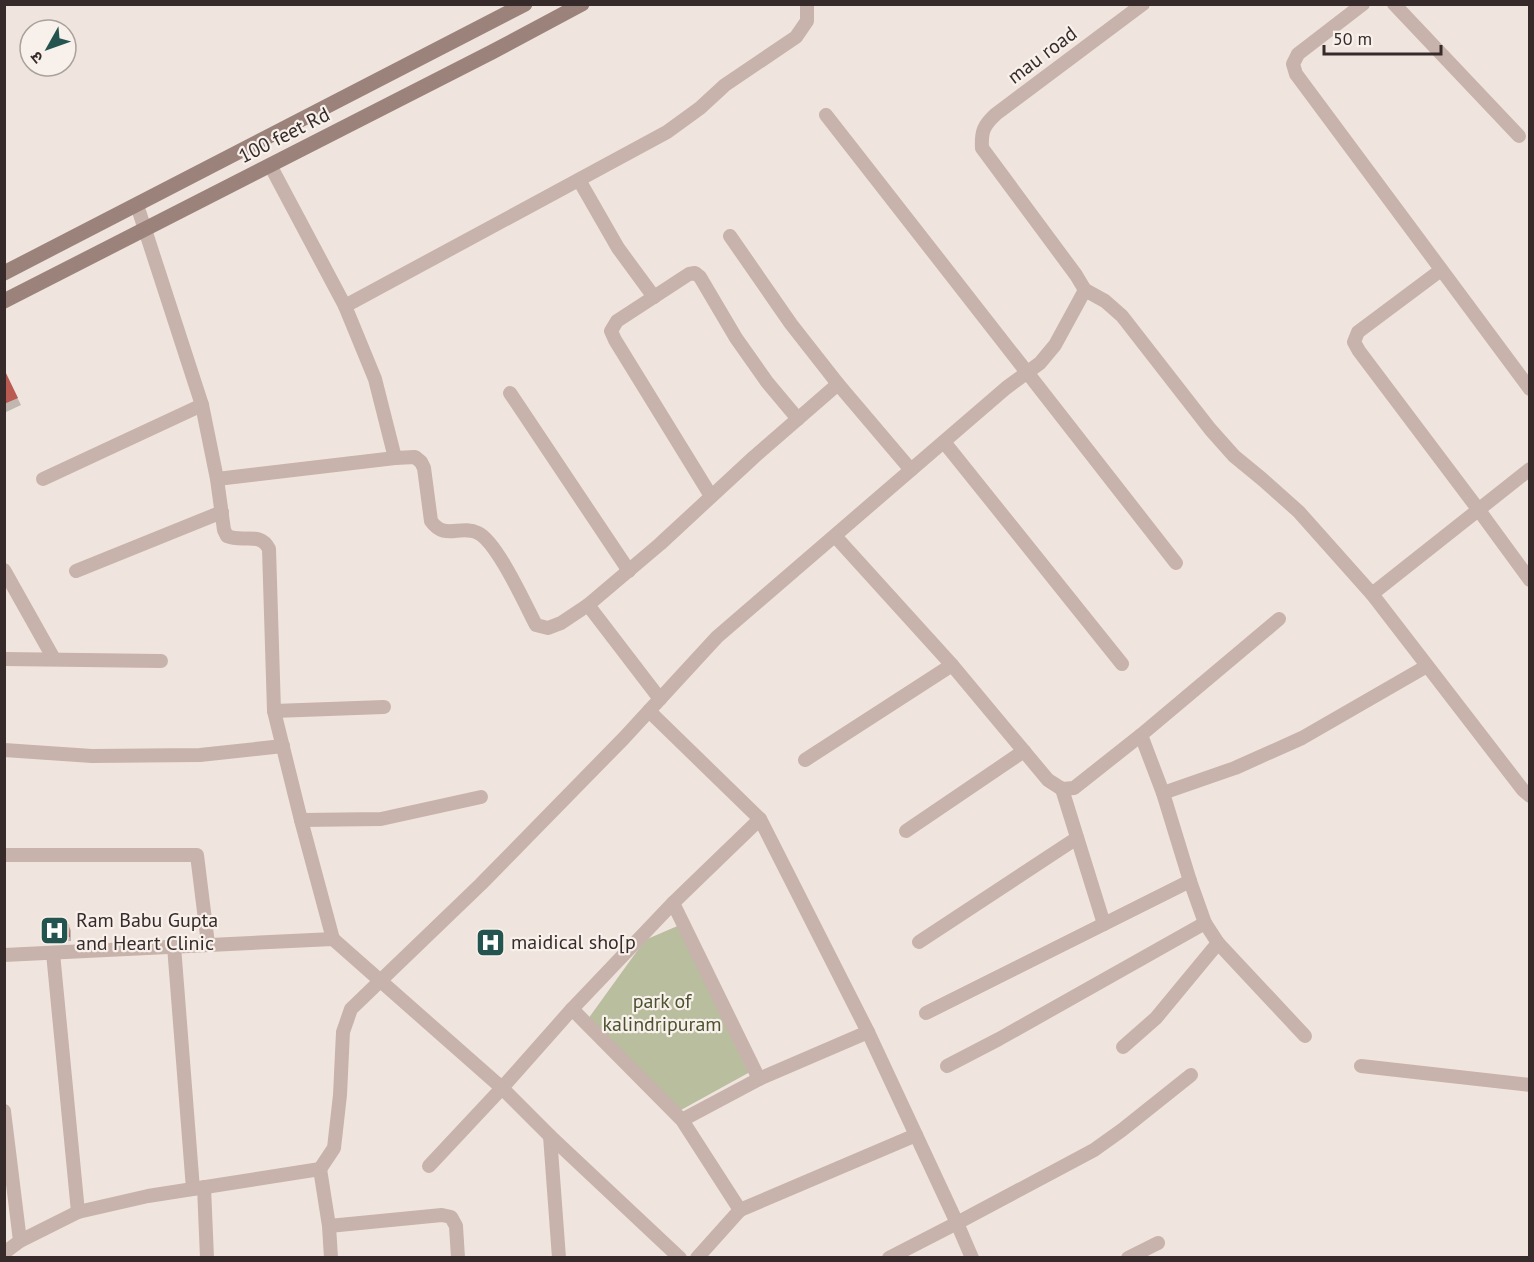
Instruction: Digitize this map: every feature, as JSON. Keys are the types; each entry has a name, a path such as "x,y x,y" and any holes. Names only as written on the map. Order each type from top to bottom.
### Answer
{"main road":[{"path":"4,273 525,4"},
{"name":"100 feet Rd","path":"4,301 582,4"}],"street":[{"path":"345,306 667,132 700,108 725,85 796,37 807,21 807,4"},
{"name":"mau road","path":"1085,290 982,148 981,135 986,123 996,114 1143,4"},
{"path":"1363,4 1298,54 1293,64 1296,74 1530,389"},
{"path":"1394,4 1519,136"},
{"path":"826,116 1176,563"},
{"path":"270,165 345,306 375,379 395,458"},
{"path":"579,180 618,248 654,297"},
{"path":"137,205 202,405 217,479 224,530 233,539 258,539 266,542 269,549 274,711 333,939 502,1088 680,1257"},
{"path":"730,236 791,324 911,470"},
{"path":"1441,270 1358,332 1354,342 1530,580"},
{"path":"711,496 610,331 617,321 689,274 695,273 700,277 736,338 767,382 798,419"},
{"path":"331,1257 329,1226 320,1168 334,1148 340,1095 343,1032 351,1009 482,884 717,637 1006,388 1040,363 1055,345 1085,290 1105,301 1122,316 1234,456 1299,512 1372,594 1530,796"},
{"path":"217,479 415,457 424,468 431,521 435,527 444,532 468,530 488,541 498,554 536,625 548,628 561,623 588,605 629,571 838,384"},
{"path":"510,393 629,571"},
{"path":"43,479 202,405"},
{"path":"944,442 1122,664"},
{"path":"1372,594 1530,469"},
{"path":"76,571 222,512"},
{"path":"835,536 952,665 1048,780 1062,789 1074,788 1279,619"},
{"path":"4,570 54,659"},
{"path":"588,605 660,699"},
{"path":"4,658 161,661"},
{"path":"805,760 952,665"},
{"path":"1163,793 1236,768 1302,738 1427,666"},
{"path":"274,711 384,707"},
{"path":"649,711 760,819 868,1032 972,1257"},
{"path":"1141,735 1163,793 1205,923 1218,943 1305,1036"},
{"path":"4,750 92,756 200,755 283,746"},
{"path":"906,831 1024,751"},
{"path":"1062,789 1104,924"},
{"path":"301,820 381,819 481,797"},
{"path":"429,1166 572,1009 673,903 760,819"},
{"path":"919,942 1077,838"},
{"path":"4,855 197,855 207,944"},
{"path":"926,1013 1190,881"},
{"path":"673,903 759,1079"},
{"path":"947,1066 1205,923"},
{"path":"4,955 333,939"},
{"path":"1124,1047 1156,1018 1218,943"},
{"path":"174,946 207,1257"},
{"path":"53,952 78,1212"},
{"path":"572,1009 682,1120 740,1210"},
{"path":"682,1120 759,1079 868,1032"},
{"path":"1361,1066 1530,1085"},
{"path":"889,1257 1094,1150 1191,1075"},
{"path":"4,1111 20,1241"},
{"path":"697,1257 740,1210 916,1135"},
{"path":"550,1136 559,1257"},
{"path":"4,1253 20,1241 78,1212 148,1196 320,1168"},
{"path":"329,1226 442,1215 451,1217 456,1226 458,1257"},
{"path":"1128,1257 1158,1243"}],"green space":[{"name":"park of kalindripuram","path":"682,924 750,1072 681,1110 588,1019 645,940"}],"building":[{"path":"4,369 18,398 4,404"},
{"path":"69,924 70,937 42,938 41,926"}],"place":[{"name":"Ram Babu Gupta and Heart Clinic","path":"55,931"},
{"name":"maidical sho[p","path":"490,942"}]}
